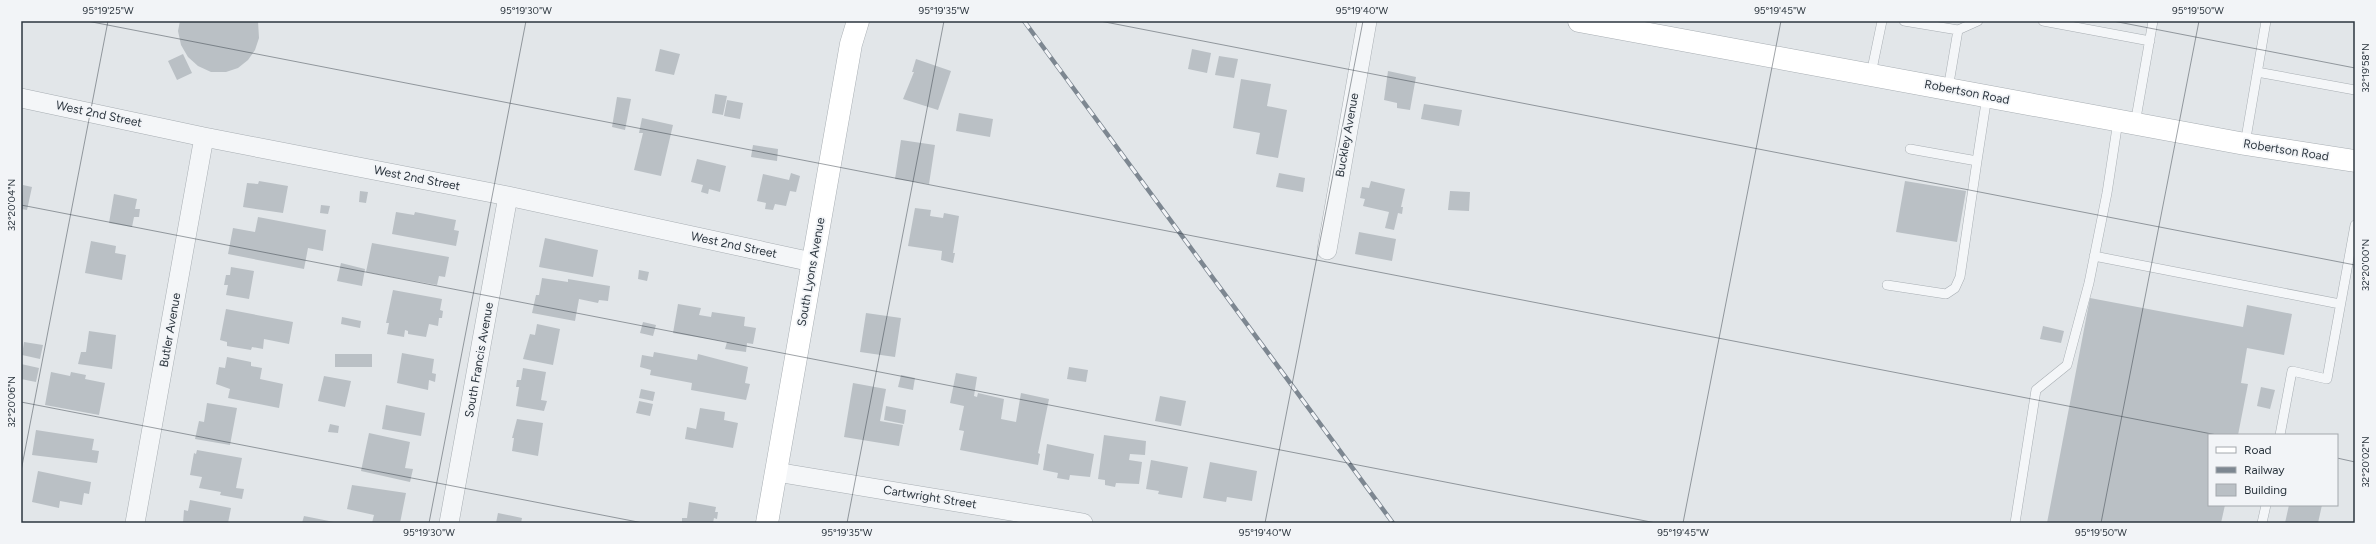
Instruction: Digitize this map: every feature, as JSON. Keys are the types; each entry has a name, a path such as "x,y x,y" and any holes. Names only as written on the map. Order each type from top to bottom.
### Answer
{"street":[{"name":"South Lyons Avenue","path":"767,523 851,44 858,21"},
{"name":"Buckley Avenue","path":"1326,250 1367,21"},
{"name":"Robertson Road","path":"1579,21 2245,144 2355,161"},
{"name":"West 2nd Street","path":"21,98 204,137 508,196 812,262"},
{"name":"Butler Avenue","path":"135,523 204,137"},
{"name":"South Francis Avenue","path":"449,523 508,196"},
{"name":"Cartwright Street","path":"776,472 1083,523"}],"lane":[{"path":"1871,74 1882,21"},
{"path":"1904,21 1958,30 1978,21"},
{"path":"2043,21 2150,41"},
{"path":"2015,523 2036,390 2067,365 2094,256 2107,193 2150,41 2153,21"},
{"path":"2245,144 2266,21"},
{"path":"1948,89 1958,30"},
{"path":"2257,72 2355,90"},
{"path":"1887,285 1946,294 1955,288 1960,277 1987,96"},
{"path":"1910,149 1977,161"},
{"path":"2280,434 2292,371 2327,378 2355,225"},
{"path":"2094,256 2340,304"},
{"path":"2262,523 2266,506"}],"building":[{"path":"180,21 258,21 259,38 255,50 248,60 238,68 226,72 211,72 198,66 188,57 181,45 178,31"},
{"path":"660,49 680,54 674,75 655,71"},
{"path":"1192,49 1211,53 1207,73 1188,69"},
{"path":"183,54 192,73 177,80 168,61"},
{"path":"1219,56 1238,59 1234,78 1215,75"},
{"path":"916,59 951,71 938,110 903,99 914,72 912,72"},
{"path":"1388,71 1416,77 1410,110 1397,108 1397,103 1384,100"},
{"path":"1241,79 1271,84 1267,106 1287,110 1278,158 1256,154 1260,133 1233,128"},
{"path":"715,94 727,96 723,115 712,113"},
{"path":"617,97 631,99 625,130 612,127"},
{"path":"727,100 743,103 740,119 724,116"},
{"path":"1424,104 1462,110 1459,126 1421,119"},
{"path":"959,113 993,119 990,137 956,131"},
{"path":"642,118 673,125 661,176 634,170 643,133 639,133"},
{"path":"901,140 935,145 929,184 895,179"},
{"path":"753,145 778,149 777,161 751,157"},
{"path":"697,159 726,166 720,192 709,189 708,194 701,192 703,185 691,182"},
{"path":"791,173 800,176 796,192 790,191 786,206 775,204 773,210 765,209 766,203 757,201 763,174 789,180"},
{"path":"1279,173 1305,178 1303,192 1276,187"},
{"path":"259,181 288,186 283,213 243,207 247,183 258,184"},
{"path":"1371,181 1405,189 1401,207 1403,207 1402,214 1398,213 1394,230 1385,228 1389,212 1363,206 1365,199 1360,198 1362,187 1369,188"},
{"path":"1905,181 1966,191 1957,242 1896,232"},
{"path":"23,185 32,187 27,210 21,209"},
{"path":"360,191 368,192 366,203 359,202"},
{"path":"1450,191 1470,192 1469,211 1448,210"},
{"path":"114,194 137,199 135,209 140,209 139,217 134,217 132,227 109,223"},
{"path":"321,205 330,206 328,214 320,213"},
{"path":"915,208 931,210 930,216 943,218 944,213 959,216 953,253 955,253 953,263 941,260 942,251 908,246"},
{"path":"396,212 414,215 415,212 456,220 454,230 459,231 456,246 392,234"},
{"path":"258,217 326,230 323,251 308,248 304,269 228,254 233,228 255,232"},
{"path":"1359,232 1396,239 1392,261 1355,254"},
{"path":"545,238 598,250 593,277 539,267"},
{"path":"91,241 116,246 115,253 126,255 122,280 85,273"},
{"path":"372,243 449,257 445,277 439,276 437,285 366,272"},
{"path":"341,263 365,269 362,286 337,281"},
{"path":"231,267 254,271 249,299 226,295 228,285 224,285 226,275 230,275"},
{"path":"639,270 649,272 647,281 638,279"},
{"path":"542,278 568,282 568,279 610,286 608,301 599,300 598,303 579,299 575,321 532,313 536,295 539,295"},
{"path":"393,290 442,299 440,310 443,311 442,318 439,318 438,326 429,324 426,337 408,334 408,331 405,330 404,337 387,334 389,323 386,323"},
{"path":"2090,298 2243,327 2247,305 2292,314 2284,355 2247,348 2241,383 2248,384 2238,434 2208,434 2208,506 2225,506 2221,523 2047,523"},
{"path":"678,304 701,308 699,315 711,317 712,312 745,317 744,326 756,328 753,344 747,343 746,352 725,349 727,342 673,333"},
{"path":"226,309 293,322 289,344 264,339 263,349 252,347 251,350 227,346 227,342 220,340"},
{"path":"866,313 901,318 895,357 860,352"},
{"path":"342,317 361,321 360,328 341,324"},
{"path":"643,322 656,325 653,336 640,333"},
{"path":"537,324 560,329 553,365 523,359 530,334 535,335"},
{"path":"2043,326 2064,331 2061,343 2040,339"},
{"path":"89,331 116,335 112,369 78,364 81,352 86,352"},
{"path":"24,342 43,345 40,359 22,355"},
{"path":"654,352 697,360 698,354 748,367 745,383 750,384 746,400 691,390 692,383 650,375 651,370 640,367 642,355 653,357"},
{"path":"402,353 434,359 432,373 436,374 435,382 429,380 428,390 397,383"},
{"path":"335,354 372,354 372,367 335,367"},
{"path":"227,357 251,362 251,366 262,368 260,379 283,384 279,408 228,398 230,389 216,384 219,367 225,368"},
{"path":"21,364 39,368 36,382 21,379"},
{"path":"1069,367 1088,370 1086,382 1067,379"},
{"path":"523,368 546,372 541,400 547,401 544,411 516,406 519,387 516,387 517,380 521,380"},
{"path":"51,372 70,376 71,372 86,375 85,379 105,383 99,415 45,405"},
{"path":"956,373 977,377 974,396 977,397 978,393 1004,399 1001,419 1016,422 1021,393 1049,399 1038,453 1040,454 1038,465 960,450 964,431 959,430 964,406 950,403"},
{"path":"901,375 915,378 913,390 898,387"},
{"path":"324,376 351,381 345,407 318,401"},
{"path":"853,383 886,389 880,421 903,425 899,446 844,437"},
{"path":"2261,387 2275,390 2270,409 2257,406"},
{"path":"641,389 655,392 653,401 639,398"},
{"path":"1160,396 1186,401 1181,426 1155,421"},
{"path":"639,401 653,404 650,416 636,413"},
{"path":"207,403 237,408 230,445 195,439 199,421 204,422"},
{"path":"386,405 425,413 421,436 382,429"},
{"path":"886,406 906,410 904,424 884,420"},
{"path":"700,408 725,412 724,420 738,423 733,448 685,439 687,427 696,429"},
{"path":"517,419 543,423 538,456 512,451 514,438 512,438"},
{"path":"330,424 339,426 338,433 328,432"},
{"path":"36,430 94,439 92,450 99,451 97,463 32,455"},
{"path":"369,433 410,442 405,468 413,469 410,482 361,471"},
{"path":"1104,435 1146,441 1145,455 1130,454 1129,460 1142,462 1139,484 1116,483 1115,487 1105,485 1105,480 1098,479"},
{"path":"1047,444 1094,454 1090,477 1070,475 1069,480 1057,478 1058,473 1043,470"},
{"path":"197,450 242,458 236,488 244,489 242,499 220,495 221,492 199,488 202,477 190,475 194,453 196,454"},
{"path":"1151,460 1188,467 1182,498 1158,494 1159,491 1146,489"},
{"path":"1210,462 1257,471 1252,501 1227,497 1226,502 1203,498"},
{"path":"38,471 91,482 89,494 84,493 82,505 60,501 59,508 32,502"},
{"path":"352,485 406,493 400,523 372,523 374,515 347,509"},
{"path":"190,500 231,508 228,523 183,523 184,510 188,511"},
{"path":"689,502 716,507 715,512 718,512 717,519 714,518 713,523 682,523 682,518 687,518"},
{"path":"2289,506 2322,506 2318,523 2285,523"},
{"path":"498,513 522,518 521,523 496,523"},
{"path":"304,516 334,522 334,523 302,523"}],"railway":[{"path":"1024,21 1393,523"}]}
